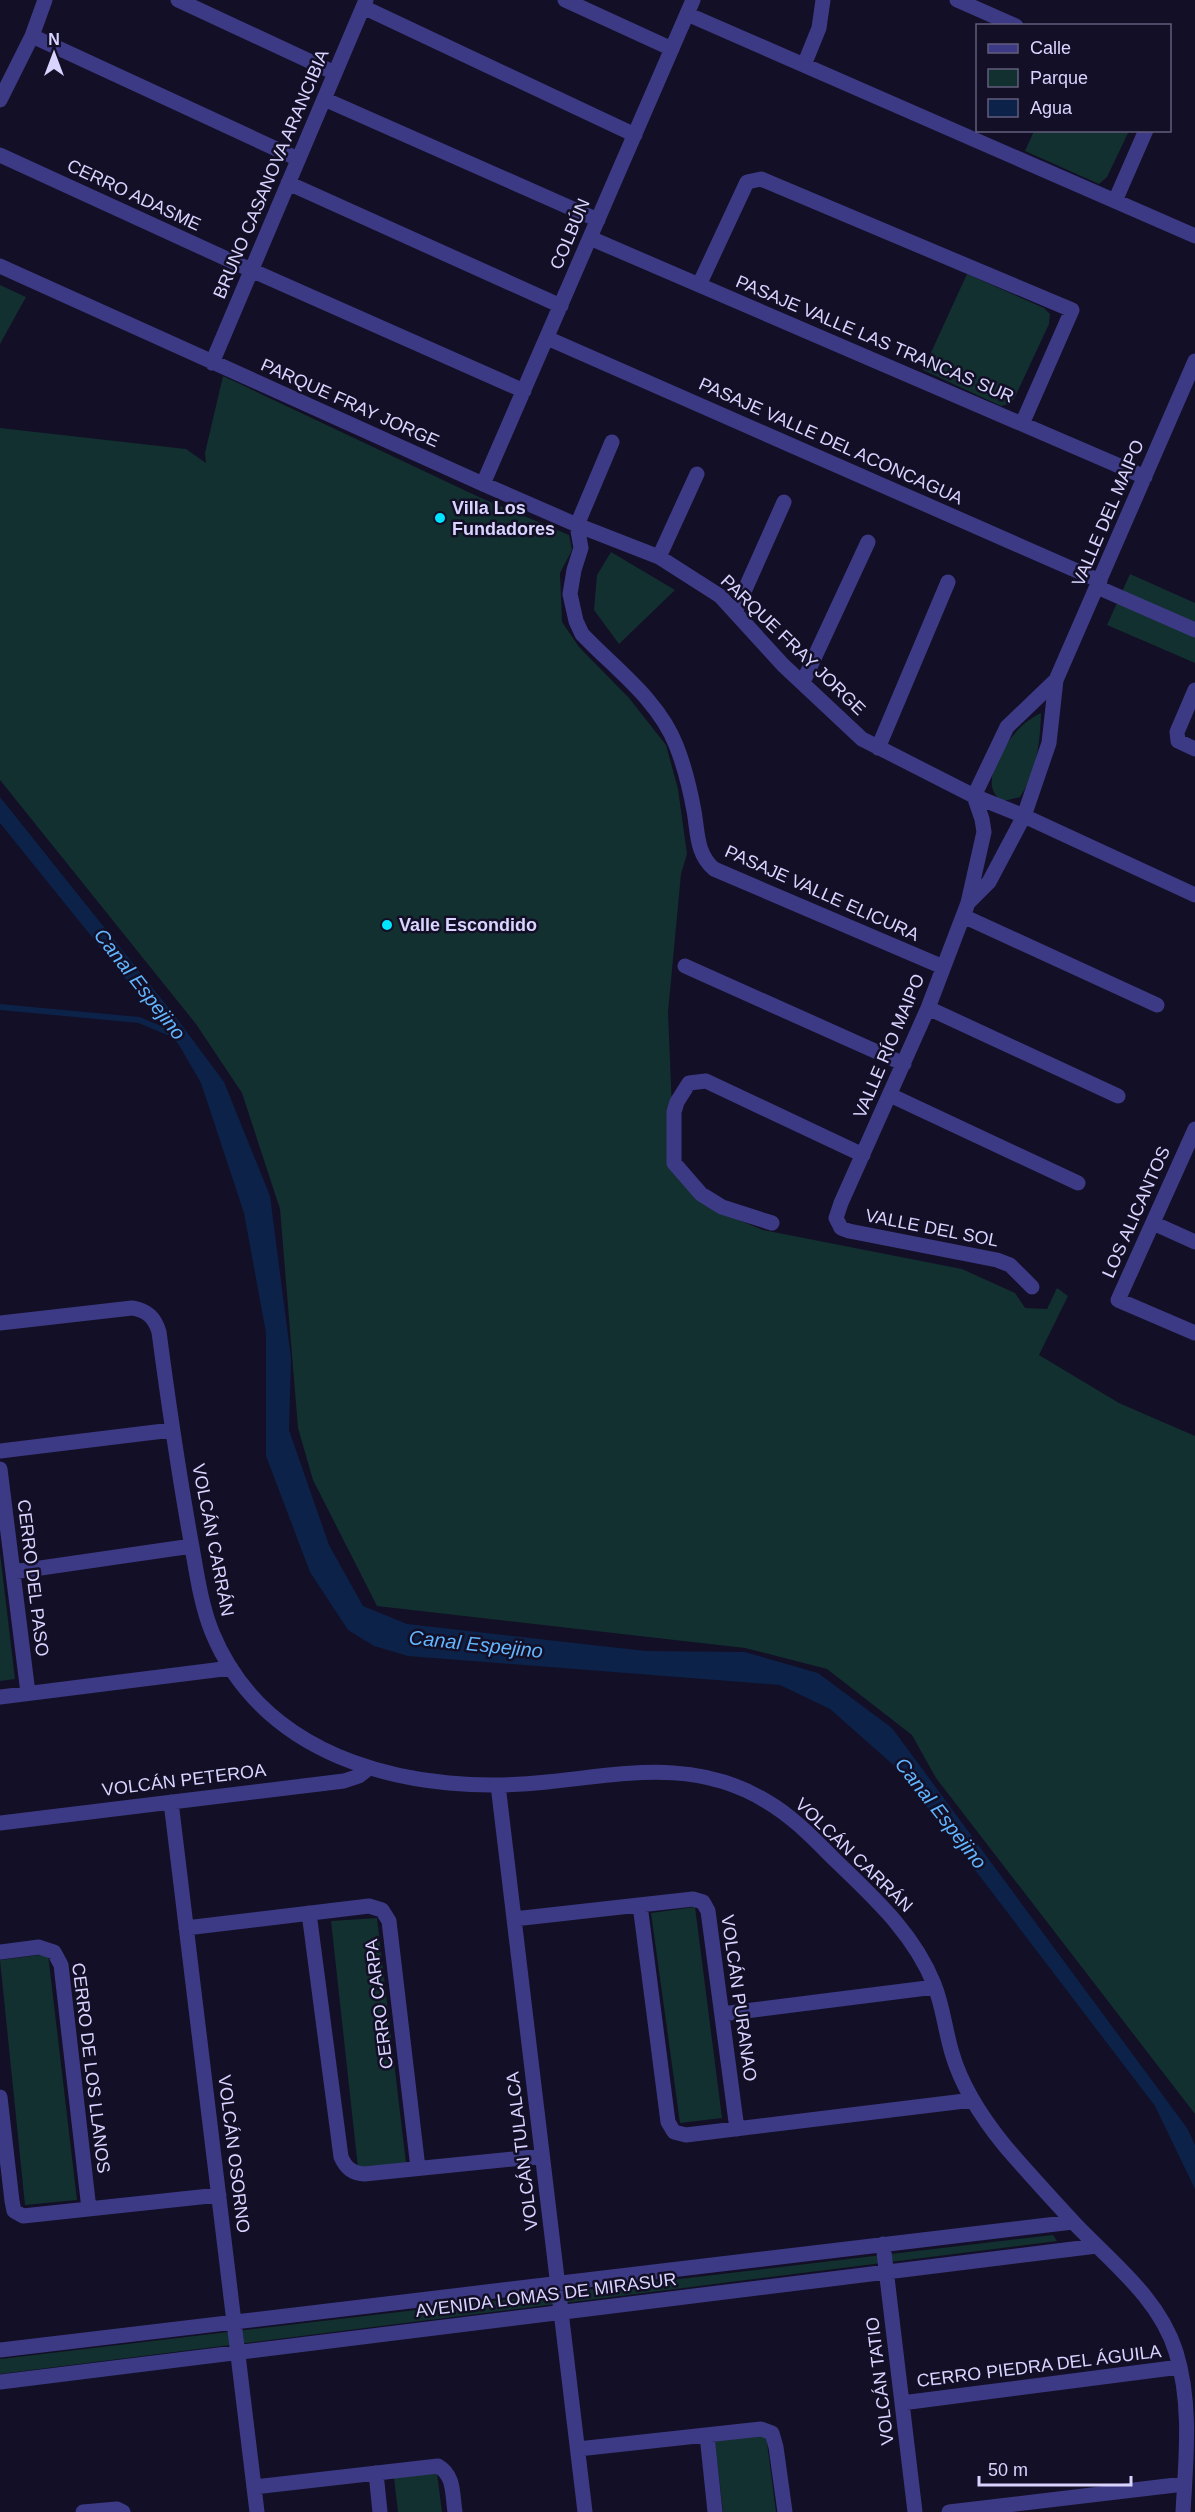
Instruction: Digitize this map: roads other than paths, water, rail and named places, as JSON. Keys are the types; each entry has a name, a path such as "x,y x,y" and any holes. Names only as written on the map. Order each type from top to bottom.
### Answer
{"street":[{"path":"0,100 32,36 45,0"},
{"path":"177,0 335,74"},
{"path":"566,0 672,49"},
{"path":"804,65 819,28 824,0"},
{"path":"957,0 1011,24"},
{"path":"364,3 635,135"},
{"name":"BRUNO CASANOVA ARANCIBIA","path":"212,363 364,3"},
{"path":"690,7 804,65 1195,236"},
{"name":"COLBÚN","path":"483,484 690,7"},
{"path":"32,36 298,159"},
{"path":"324,99 598,220"},
{"path":"1115,201 1145,132"},
{"name":"CERRO ADASME","path":"0,155 524,391"},
{"path":"699,285 747,182 761,179 1072,310 1022,423"},
{"path":"288,183 561,306"},
{"name":"PASAJE VALLE LAS TRANCAS SUR","path":"590,238 1145,477"},
{"name":"PARQUE FRAY JORGE","path":"0,266 483,484 577,525 659,557 720,596 783,665 862,739 974,796 1024,816 1195,895"},
{"name":"PASAJE VALLE DEL ACONCAGUA","path":"547,338 1098,584 1195,630"},
{"name":"VALLE DEL MAIPO","path":"1024,816 1049,743 1056,680 1195,361"},
{"path":"577,525 612,442"},
{"path":"659,557 697,474"},
{"path":"735,612 784,502"},
{"name":"PASAJE VALLE ELICURA","path":"577,525 581,548 570,594 576,621 582,634 644,695 669,730 676,745 694,809 699,850 706,862 714,869 943,967"},
{"path":"803,682 868,542"},
{"path":"878,748 948,582"},
{"name":"VALLE DEL MAIPO","path":"974,796 1007,727 1056,680"},
{"path":"1195,690 1177,732 1178,741 1195,749"},
{"name":"VALLE RÍO MAIPO","path":"841,1203 928,1008 966,909 984,832 974,796"},
{"name":"VALLE RÍO MAIPO","path":"966,909 989,882 1024,816"},
{"path":"966,909 1157,1005"},
{"path":"685,966 903,1064"},
{"path":"928,1008 1118,1096"},
{"path":"772,1223 722,1207 701,1194 674,1163 674,1112 677,1102 689,1083 706,1081 863,1155"},
{"path":"890,1095 1078,1183"},
{"name":"LOS ALICANTOS","path":"1195,1131 1118,1300 1195,1333"},
{"name":"VALLE DEL SOL","path":"841,1203 836,1218 841,1228 1004,1262 1020,1273 1032,1287"},
{"path":"1153,1223 1195,1242"},
{"name":"VOLCÁN CARRÁN","path":"0,1323 132,1308 147,1313 153,1318 159,1332 172,1430 192,1546 208,1619 220,1649 231,1668 260,1704 291,1731 326,1752 369,1768 400,1776 432,1780 498,1785 546,1783 636,1772 669,1772 716,1780 752,1794 793,1820 891,1914 917,1951 935,1987 956,2065 973,2100 1003,2143 1073,2222 1153,2305 1170,2336 1180,2367 1187,2428 1183,2512"},
{"path":"0,1451 172,1430"},
{"name":"CERRO DEL PASO","path":"0,1468 28,1693"},
{"path":"13,1572 192,1546"},
{"path":"0,1696 231,1668"},
{"name":"VOLCÁN PETEROA","path":"0,1823 352,1779 369,1768"},
{"name":"VOLCÁN TULALCA","path":"498,1785 585,2512"},
{"name":"VOLCÁN OSORNO","path":"171,1802 257,2512"},
{"name":"VOLCÁN PURANAO","path":"514,1919 693,1899 699,1899 707,1906 737,2129"},
{"path":"640,1905 670,2127 674,2132 686,2135 973,2100"},
{"name":"CERRO CARPA","path":"186,1928 369,1906 376,1907 386,1915 418,2168"},
{"path":"309,1913 341,2157 349,2170 356,2173 542,2156"},
{"name":"CERRO DE LOS LLANOS","path":"0,1952 39,1947 54,1952 61,1965 89,2209"},
{"path":"722,2014 935,1987"},
{"path":"0,2097 14,2211 23,2216 219,2195"},
{"name":"AVENIDA LOMAS DE MIRASUR","path":"0,2350 1073,2222"},
{"name":"VOLCÁN TATIO","path":"883,2244 915,2512"},
{"name":"AVENIDA LOMAS DE MIRASUR","path":"0,2382 1097,2246"},
{"name":"CERRO PIEDRA DEL ÁGUILA","path":"902,2403 1180,2367"},
{"path":"578,2450 761,2429 772,2433 785,2512"},
{"path":"707,2435 715,2512"},
{"path":"254,2487 438,2466 447,2472 451,2481 455,2512"},
{"path":"376,2473 380,2512"},
{"path":"949,2512 1184,2484"},
{"path":"83,2512 117,2509 123,2512"}],"water":[{"name":"Canal Espejino","path":"0,797 175,1016 224,1082 270,1196 291,1358 289,1430 329,1545 363,1606 407,1624 646,1651 745,1652 818,1673 892,1728 1187,2128 1195,2145 1195,2189 1155,2106 898,1769 830,1709 780,1685 408,1656 374,1646 348,1630 310,1572 266,1456 266,1333 244,1213 201,1083 179,1045 0,823"}],"waterway":[{"name":"Canal Espejino","path":"0,1007 139,1020 175,1035"}],"place":[{"name":"Villa Los Fundadores","path":"440,518"},
{"name":"Valle Escondido","path":"387,925"}]}
